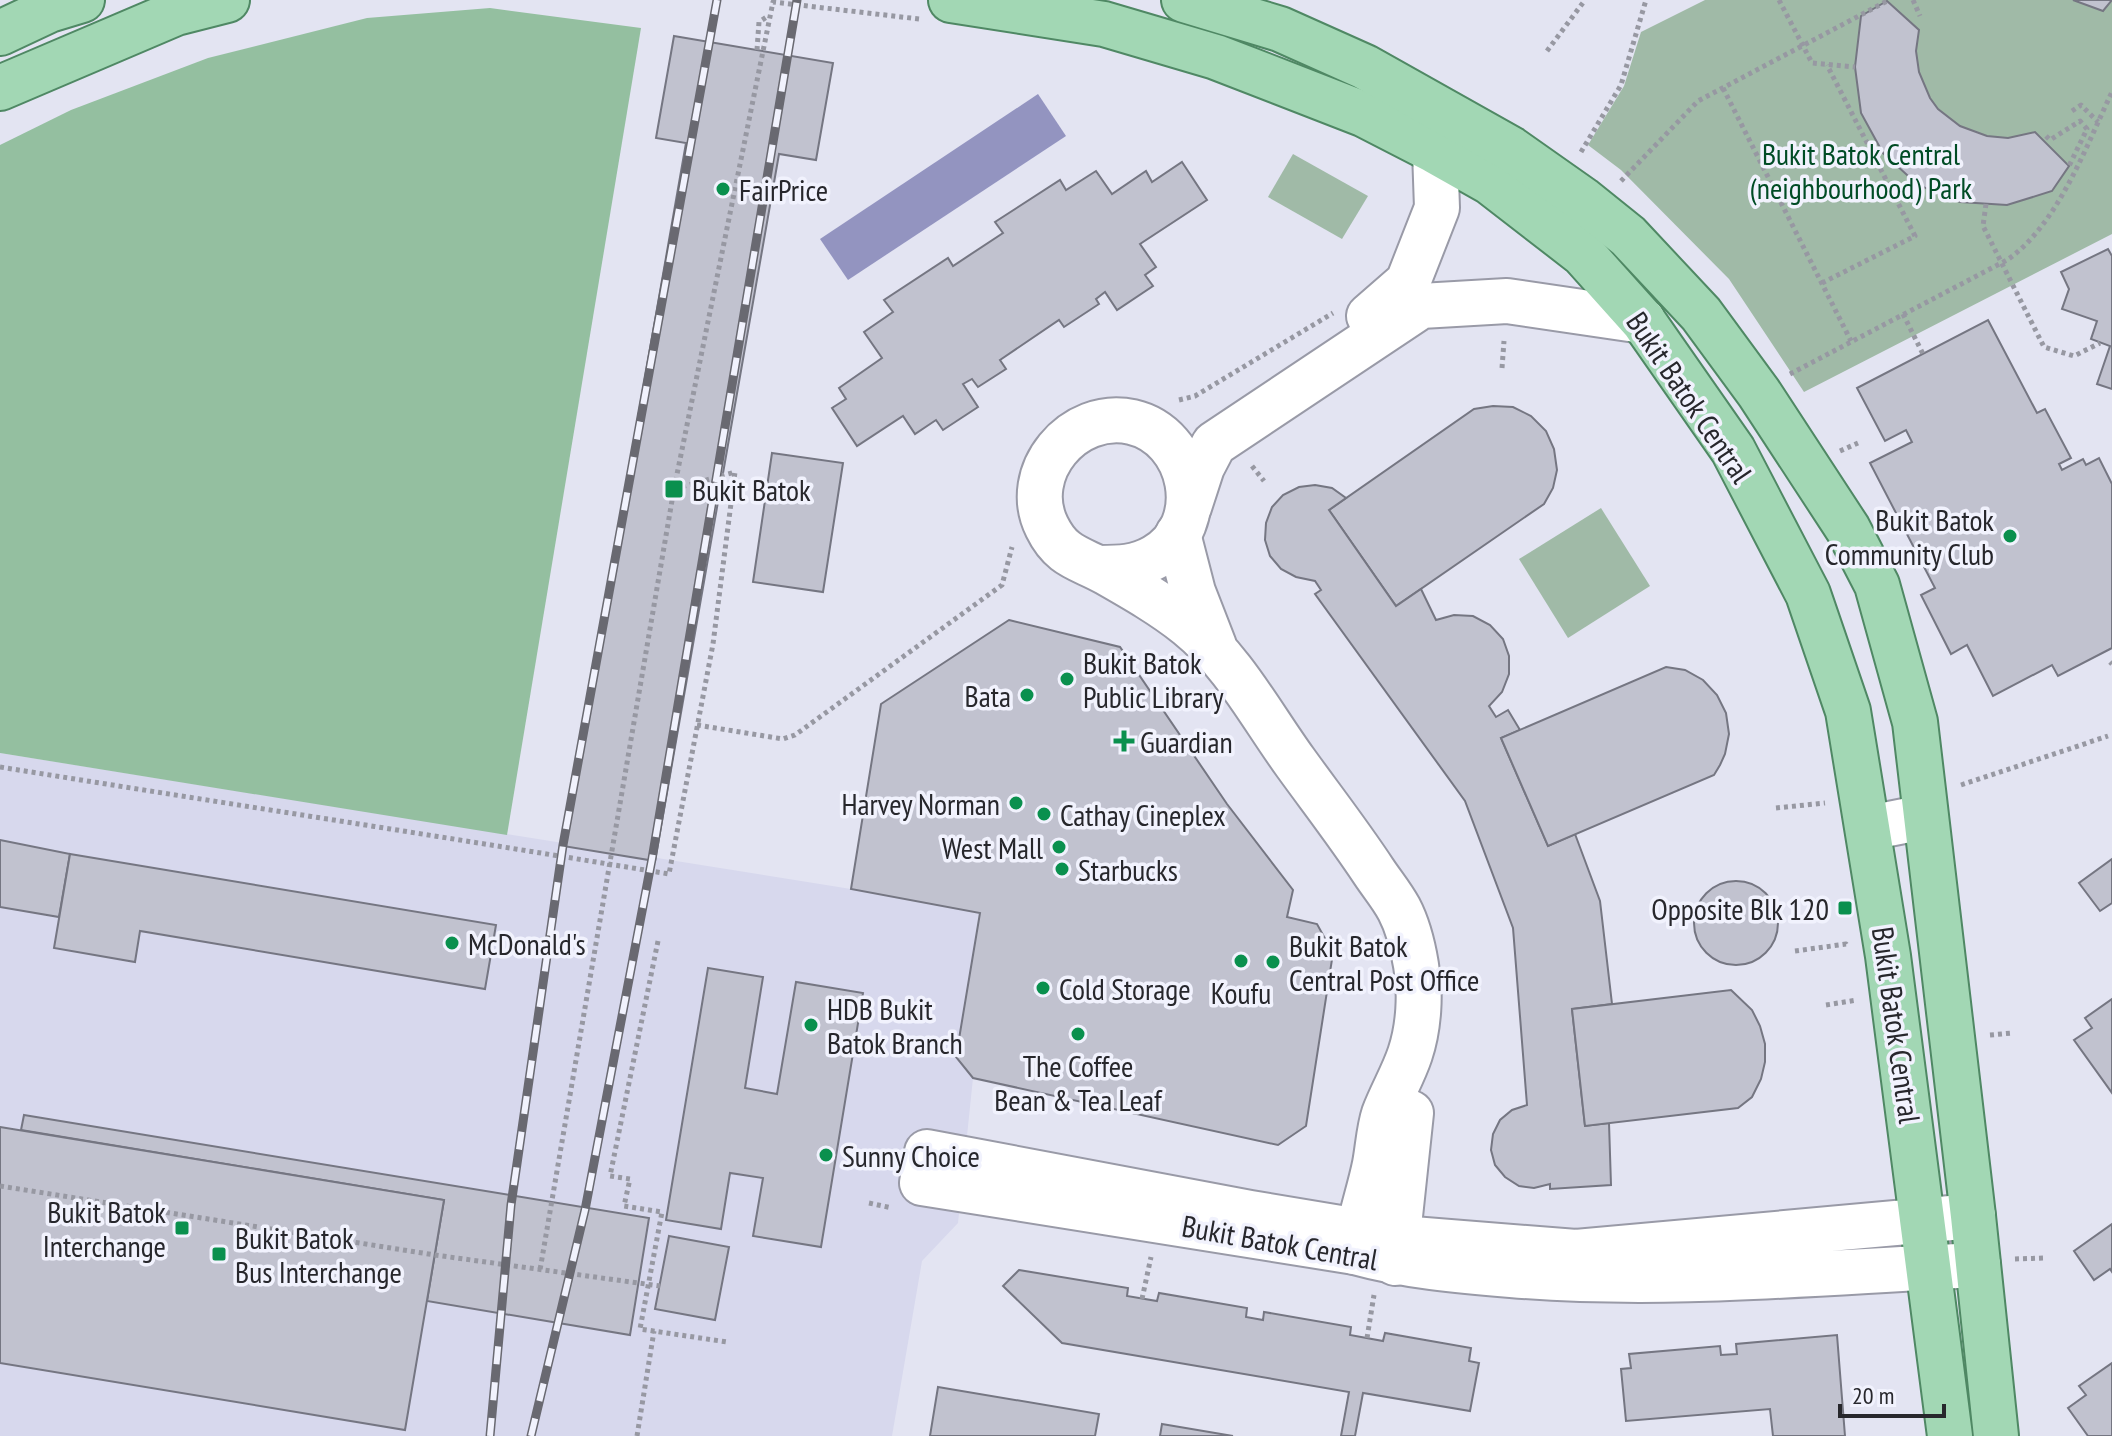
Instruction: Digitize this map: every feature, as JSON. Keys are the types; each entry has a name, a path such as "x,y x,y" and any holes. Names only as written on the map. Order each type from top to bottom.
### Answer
{"main road":[{"path":"0,33 49,10 82,0"},
{"path":"0,88 176,13 227,0"},
{"name":"Bukit Batok Central","path":"1184,0 1280,29 1365,67 1511,149 1582,199 1628,236 1701,314 1759,393 1848,529 1877,585 1938,802 1973,1216 1994,1262 1996,1436"},
{"name":"Bukit Batok Central","path":"938,10 1104,24 1216,57 1363,114 1490,182 1583,254 1643,321 1733,450 1808,594 1848,711 1869,828 1950,1436"}],"street":[{"path":"1215,648 1163,606 1099,568 1077,560 1059,546 1046,526 1040,503 1042,475 1055,450 1076,431 1102,421 1187,426 1210,418 1359,324 1408,282 1437,208 1435,151"},
{"path":"1099,568 1129,568 1157,556 1182,525 1202,467 1214,444 1421,306 1507,301 1643,321"},
{"path":"1131,422 1154,431 1172,447 1185,468 1190,492 1182,525 1193,592 1215,648 1400,910 1417,967 1419,996 1410,1055 1411,1115 1377,1254"},
{"path":"1869,828 1938,802"},
{"name":"Bukit Batok Central","path":"924,1167 1377,1254 1579,1281 1677,1281 1994,1262"},
{"name":"Bukit Batok Central","path":"1377,1254 1576,1252 1973,1216"}],"path":[{"path":"1547,51 1585,0"},
{"path":"1581,153 1621,85 1646,0"},
{"path":"1779,0 1812,63 1855,67"},
{"path":"1617,185 1698,101 1889,0"},
{"path":"1913,0 1920,16"},
{"path":"540,1270 674,489 773,2 938,10"},
{"path":"757,50 759,22 769,15"},
{"path":"1822,283 1915,236 1827,65"},
{"path":"1723,88 1851,341"},
{"path":"2072,164 2112,93"},
{"path":"2072,111 2081,105 2098,122"},
{"path":"1759,393 1851,341 2002,263 2024,246 2045,221 2087,129 2080,121 2050,140 2046,136"},
{"path":"1986,204 1983,226 2044,347 2074,356 2100,343"},
{"path":"1174,400 1195,396 1344,307"},
{"path":"1903,314 1923,354"},
{"path":"1502,368 1503,359"},
{"path":"1847,447 1858,443"},
{"path":"1253,467 1264,481"},
{"path":"0,767 669,874 713,644 735,472 674,489"},
{"path":"697,725 783,739 795,735 1002,585 1013,540"},
{"path":"1938,802 2108,736"},
{"path":"1776,808 1834,803"},
{"path":"658,941 610,1176 630,1179 624,1206 662,1212 640,1329 727,1342"},
{"path":"1795,951 1846,944"},
{"path":"1826,1005 1839,1003"},
{"path":"0,1186 660,1286"},
{"path":"1142,1299 1153,1248"},
{"path":"1367,1338 1377,1254"},
{"path":"1994,1262 2046,1258"},
{"path":"637,1436 654,1331"}],"shaded area":[{"path":"0,753 851,889 980,913 973,1078 958,1223 922,1261 892,1436 0,1436"}],"green space":[{"name":"Bukit Batok Central (neighbourhood) Park","path":"1705,0 2112,0 2112,234 1804,392 1729,279 1621,170 1588,145 1624,86 1641,32"},
{"path":"490,8 641,28 507,835 0,753 0,145 71,110 208,58 367,18"},
{"path":"1293,154 1368,196 1342,239 1268,197"},
{"path":"1601,508 1650,586 1568,638 1519,559"}],"water":[{"path":"1038,94 1066,136 848,280 820,239"}],"building":[{"path":"2073,0 2112,0 2103,11"},
{"path":"1887,1 1919,30 1916,51 1919,72 1938,109 1960,126 1987,136 2008,138 2035,132 2069,166 2052,191 2007,205 1960,202 1918,185 1883,153 1861,113 1855,67 1861,16"},
{"path":"674,36 833,63 816,160 779,154 655,861 563,846 686,143 656,138"},
{"path":"1182,162 1207,200 1140,244 1156,267 1145,275 1153,286 1117,310 1105,292 1096,299 1099,304 1064,327 1059,320 1000,360 1006,369 978,387 972,379 963,384 978,407 943,430 936,420 915,434 903,416 857,446 832,408 846,399 839,388 882,358 864,332 893,312 884,300 948,258 953,266 1003,233 995,222 1060,180 1066,190 1096,171 1112,194 1146,171 1152,182"},
{"path":"2108,249 2112,256 2112,389 2097,384 2110,346 2091,339 2097,321 2062,309 2069,289 2061,272"},
{"name":"Bukit Batok Community Club","path":"1988,320 2037,413 2045,409 2071,458 2059,464 2062,470 2083,459 2086,465 2099,458 2112,484 2112,648 2058,676 2052,665 1993,696 1967,645 1951,654 1921,595 1935,588 1870,463 1912,442 1906,430 1885,441 1857,388"},
{"path":"1513,407 1531,416 1546,431 1554,449 1557,470 1553,488 1544,504 1396,606 1329,510 1474,409"},
{"path":"772,453 843,463 823,592 753,582"},
{"path":"1315,485 1332,488 1346,498 1329,510 1396,606 1421,589 1436,620 1454,615 1473,616 1490,625 1503,639 1509,656 1509,674 1502,692 1489,706 1496,717 1508,710 1520,730 1501,738 1548,846 1575,834 1600,901 1612,1004 1572,1009 1585,1126 1609,1123 1611,1185 1550,1189 1550,1184 1534,1188 1519,1186 1505,1177 1495,1165 1491,1150 1493,1134 1500,1120 1512,1110 1527,1105 1513,928 1465,801 1315,594 1321,590 1315,581 1296,577 1281,569 1270,556 1265,540 1266,523 1272,507 1283,495 1299,487"},
{"name":"West Mall","path":"1009,620 1120,647 1227,804 1293,890 1287,917 1317,924 1333,953 1306,1126 1278,1145 973,1078 956,1057 980,913 851,889 881,704"},
{"path":"1666,667 1685,670 1703,680 1717,695 1726,713 1729,734 1725,754 1714,775 1548,846 1501,738"},
{"path":"0,840 70,854 59,917 0,907"},
{"path":"70,854 496,925 485,989 140,931 135,962 54,948"},
{"path":"2112,859 2112,903 2100,911 2079,883"},
{"path":"1736,881 1752,884 1766,893 1775,907 1778,923 1775,939 1766,953 1752,962 1736,965 1720,962 1706,953 1697,939 1694,923 1697,907 1706,893 1720,884"},
{"path":"708,968 763,977 745,1088 777,1094 796,982 863,993 821,1247 753,1236 763,1178 730,1173 721,1229 666,1220"},
{"path":"1731,990 1752,1010 1765,1044 1761,1079 1752,1097 1738,1108 1585,1126 1572,1009"},
{"path":"2112,999 2112,1093 2074,1040 2092,1028 2085,1018"},
{"path":"24,1115 649,1218 630,1335 427,1301 444,1200 21,1130"},
{"path":"0,1127 444,1200 405,1430 0,1363"},
{"path":"2112,1224 2112,1272 2110,1269 2094,1280 2074,1251"},
{"path":"669,1236 729,1247 715,1320 655,1309"},
{"path":"1019,1270 1128,1288 1127,1296 1157,1301 1159,1293 1247,1308 1246,1317 1263,1320 1264,1312 1351,1327 1350,1335 1383,1341 1385,1333 1471,1348 1469,1361 1479,1363 1470,1411 1363,1393 1355,1436 1341,1436 1349,1392 1062,1343 1003,1286"},
{"path":"1837,1335 1845,1436 1773,1436 1770,1409 1626,1421 1621,1369 1631,1368 1629,1354 1720,1346 1721,1355 1737,1354 1736,1344"},
{"path":"2112,1363 2112,1436 2088,1436 2068,1408 2086,1395 2079,1386"},
{"path":"938,1387 1099,1414 1095,1436 930,1436"},
{"path":"1162,1424 1227,1435 1233,1436 1160,1436"}],"railway":[{"path":"490,1436 511,1205 563,845 717,0"},
{"path":"531,1436 585,1210 652,859 797,0"}],"place":[{"name":"FairPrice","path":"723,189"},
{"name":"Bukit Batok","path":"674,489"},
{"name":"Bukit Batok Community Club","path":"2010,536"},
{"name":"Bukit Batok Public Library","path":"1067,679"},
{"name":"Bata","path":"1027,695"},
{"name":"Guardian","path":"1124,741"},
{"name":"Harvey Norman","path":"1016,803"},
{"name":"Cathay Cineplex","path":"1044,814"},
{"name":"West Mall","path":"1059,847"},
{"name":"Starbucks","path":"1062,869"},
{"name":"Opposite Blk 120","path":"1845,908"},
{"name":"McDonald's","path":"452,943"},
{"name":"Koufu","path":"1241,961"},
{"name":"Bukit Batok Central Post Office","path":"1273,962"},
{"name":"Cold Storage","path":"1043,988"},
{"name":"HDB Bukit Batok Branch","path":"811,1025"},
{"name":"The Coffee Bean & Tea Leaf","path":"1078,1034"},
{"name":"Sunny Choice","path":"826,1155"},
{"name":"Bukit Batok Interchange","path":"182,1228"},
{"name":"Bukit Batok Bus Interchange","path":"219,1254"}]}
